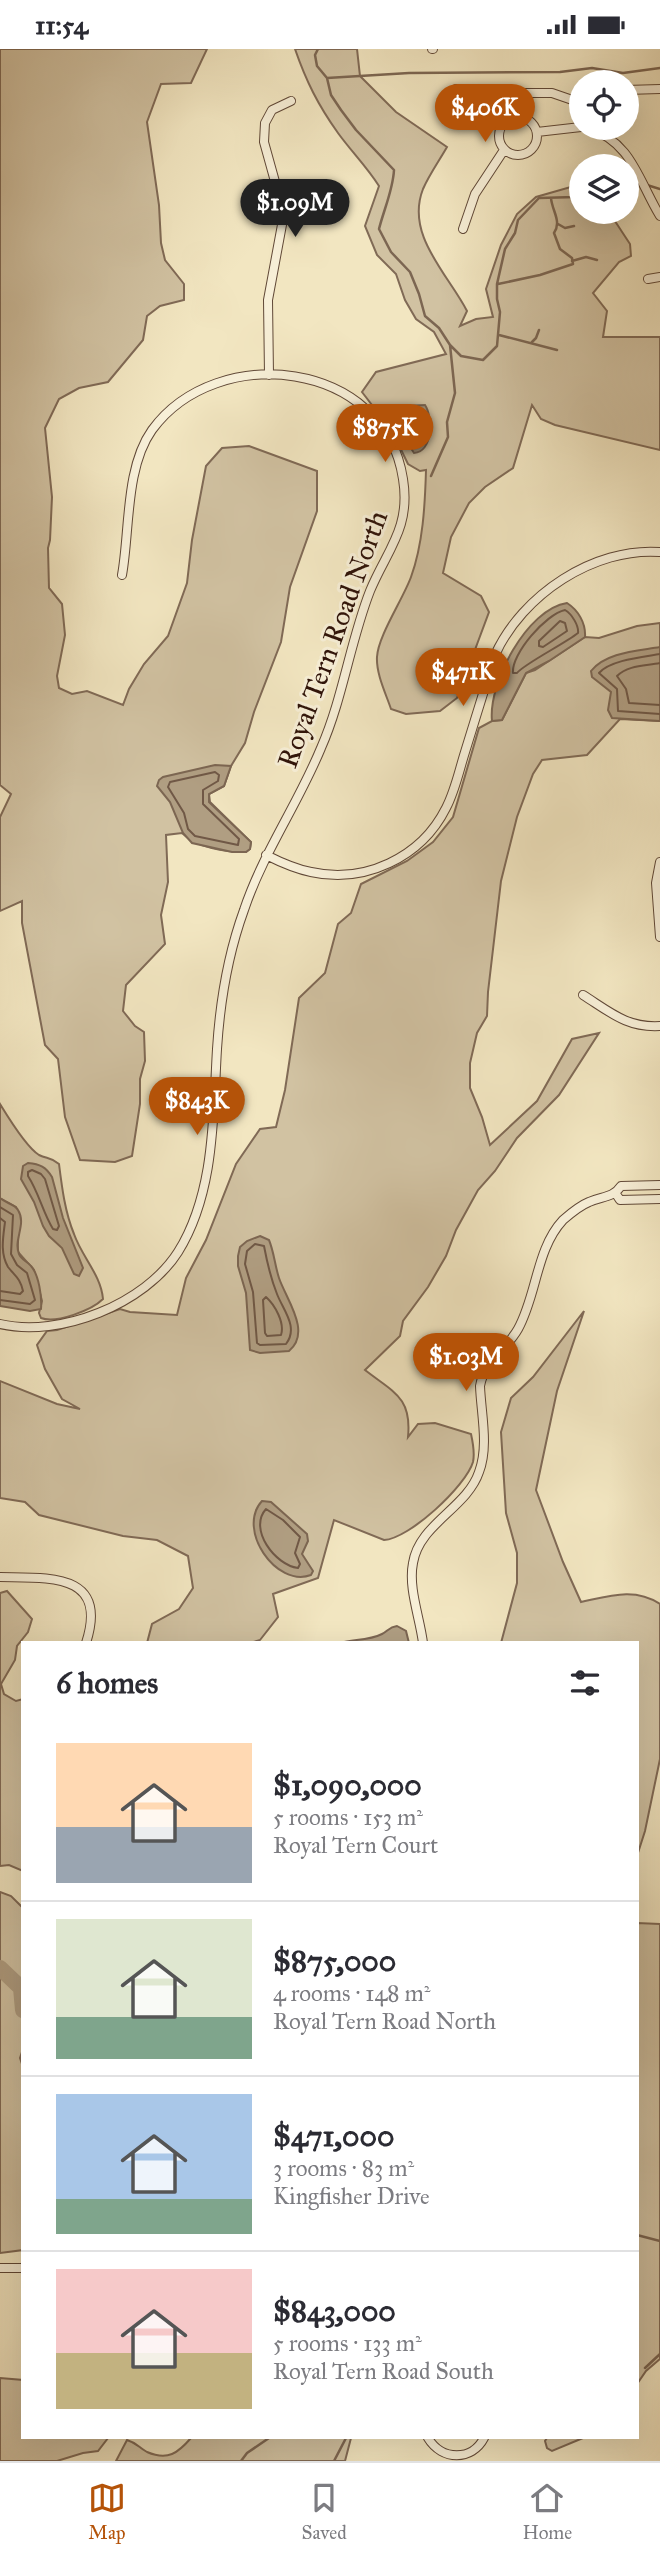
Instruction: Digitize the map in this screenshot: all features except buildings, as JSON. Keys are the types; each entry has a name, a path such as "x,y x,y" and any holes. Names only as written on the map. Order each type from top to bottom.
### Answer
{"street":[{"path":"456,89 504,123"},
{"path":"639,90 660,89"},
{"path":"513,93 552,93 569,99"},
{"path":"269,375 268,300 284,214 264,142 265,123 272,110 291,101"},
{"path":"522,117 532,123 537,132 536,144 530,152 519,156 504,150 498,136 504,123 511,118 522,117"},
{"path":"537,132 569,128"},
{"path":"613,140 630,157 660,216"},
{"path":"463,229 475,194 504,150"},
{"path":"648,279 660,277"},
{"name":"Royal Tern Road North","path":"0,1324 34,1327 54,1325 103,1311 139,1292 166,1268 186,1237 201,1195 213,1132 217,1052 225,983 242,913 266,855 308,778 331,723 369,595 399,533 404,490 401,466 389,438 361,404 339,390 314,380 269,375 231,379 208,385 175,405 149,434 137,461 133,479 122,575"},
{"path":"266,855 312,873 347,875 385,865 416,847 438,822 451,797 495,655 502,639 519,616 533,602 577,571 599,560 629,552 660,552"},
{"path":"660,862 656,883 660,937"},
{"path":"583,995 629,1023 645,1027 660,1026"},
{"path":"642,1185 642,1199"},
{"path":"423,1641 413,1582 413,1562 425,1537 462,1498 479,1475 484,1449 481,1376 516,1333 556,1229 585,1203 616,1194 621,1186 660,1185"},
{"path":"616,1194 620,1201 660,1199"},
{"path":"0,1577 58,1579 76,1587 83,1593 91,1611 86,1641"},
{"path":"0,2268 21,2268"},
{"path":"429,2439 444,2456 459,2459 475,2458 484,2439"}],"shaded area":[{"path":"0,49 207,49 191,83 161,84 147,122 159,205 161,243 165,260 184,284 184,300 160,306 147,316 143,340 108,382 79,388 59,399 45,428 52,497 48,548 49,588 62,604 65,635 57,676 59,688 72,694 87,691 123,705 144,664 168,636 187,583 206,466 222,448 249,446 317,471 317,511 290,587 281,642 245,743 231,766 224,786 209,794 210,802 251,842 250,849 246,852 220,850 203,846 182,833 166,835 168,882 161,915 165,944 126,985 123,1011 135,1026 144,1032 145,1061 140,1079 140,1104 132,1156 115,1162 80,1160 65,1117 58,1059 45,1045 22,923 22,901 0,911 0,817 11,794 0,785"},
{"path":"295,49 357,49 360,76 396,112 447,147 423,189 419,206 420,222 431,253 467,311 460,326 476,319 493,317 486,289 501,245 517,214 536,197 569,187 569,224 617,224 630,244 631,256 619,262 593,293 607,311 603,337 660,337 660,450 555,425 541,419 532,405 513,468 485,487 469,503 451,537 443,573 481,596 489,612 457,698 440,711 406,714 391,709 380,677 378,648 411,577 421,538 426,470 420,471 408,464 392,431 362,392 376,372 446,354 434,332 416,319 405,300 396,274 377,255 365,226 379,186 324,113"},
{"path":"660,623 660,721 620,719 587,755 542,760 533,774 517,817 501,881 487,1016 477,1033 470,1063 470,1088 490,1145 537,1101 572,1039 599,1033 559,1095 517,1138 495,1171 478,1190 456,1230 446,1256 403,1321 400,1336 365,1370 392,1390 404,1404 408,1437 418,1424 435,1423 471,1434 473,1462 460,1484 435,1510 395,1537 384,1540 334,1520 318,1578 273,1594 278,1617 260,1640 148,1641 152,1624 179,1609 193,1588 188,1556 157,1540 123,1536 39,1515 25,1502 0,1498 0,1381 57,1404 80,1409 62,1399 45,1369 37,1345 47,1331 120,1309 177,1315 186,1278 206,1240 236,1164 260,1129 276,1127 285,1090 299,998 325,973 338,924 351,913 361,884 407,861 433,842 453,817 479,728 492,721 502,720 526,673 535,670 585,637 599,638 637,626"},
{"path":"0,1104 34,1151 59,1164 71,1226 99,1282 103,1299 74,1315 48,1319 41,1318 39,1313 42,1301 34,1270 18,1252 16,1207 0,1198"},
{"path":"584,1311 557,1391 536,1490 581,1602 631,1594 660,1604 660,1759 639,1850 639,1641 502,1641 517,1583 517,1553 506,1513 501,1432 511,1398 533,1377"},
{"path":"7,1591 32,1619 28,1632 17,1646 15,1660 1,1684 4,1694 16,1701 21,1700 21,1870 9,1865 0,1866 0,1593"},
{"path":"0,1892 11,1896 21,1906 21,2250 0,2253"},
{"path":"639,1923 660,1924 660,2359 639,2381"},
{"path":"0,2378 21,2380 21,2439 107,2439 98,2451 57,2461 0,2461"},
{"path":"190,2439 351,2439 345,2461 116,2461 127,2440 154,2455 172,2454"},
{"path":"581,2439 552,2451 547,2448 545,2441"}],"water":[{"path":"425,405 430,433 425,447 414,453 395,409"},
{"path":"567,603 580,617 585,637 526,673 502,720 492,721 496,687 513,650 538,619 552,608"},
{"path":"660,647 660,721 612,718 608,710 611,692 592,677 591,671 614,656"},
{"path":"215,765 231,766 224,786 209,794 209,802 251,842 250,849 246,852 232,852 192,843 183,833 170,802 157,786 163,777"},
{"path":"28,1163 42,1167 52,1177 63,1218 83,1268 79,1276 74,1274 62,1248 43,1226 21,1179 23,1166"},
{"path":"0,1198 15,1206 20,1215 18,1249 20,1256 36,1275 41,1309 30,1311 0,1306"},
{"path":"260,1236 269,1240 279,1278 298,1325 298,1335 289,1351 260,1353 250,1350 246,1293 238,1266 238,1256 240,1247"},
{"path":"262,1501 271,1502 307,1534 308,1541 302,1554 313,1571 311,1575 298,1577 285,1573 273,1565 264,1553 254,1526 255,1513"},
{"path":"397,1626 406,1631 408,1641 353,1641 377,1636"}],"waterway":[{"path":"318,49 315,55 317,66 327,78 331,95 356,130 394,170 379,229 391,252 410,272 425,316 439,328 461,356 483,360 497,346 500,312 497,284 505,249 515,233 518,220 539,198 569,197"},
{"path":"327,78 409,73 560,72 592,68 623,73 660,68"},
{"path":"647,185 660,189"},
{"path":"498,284 540,275 573,264 572,258 560,249 554,233 557,220 551,198"},
{"path":"558,224 565,228 574,226"},
{"path":"572,261 586,257 597,260"},
{"path":"532,342 539,330"},
{"path":"499,335 557,350"},
{"path":"431,476 448,437 447,422 455,393 450,345"},
{"path":"0,1968 21,1988"},
{"path":"639,2236 660,2241"},
{"path":"645,2368 660,2354"},
{"path":"241,2461 247,2453 268,2439"},
{"path":"334,2461 345,2439"}]}
